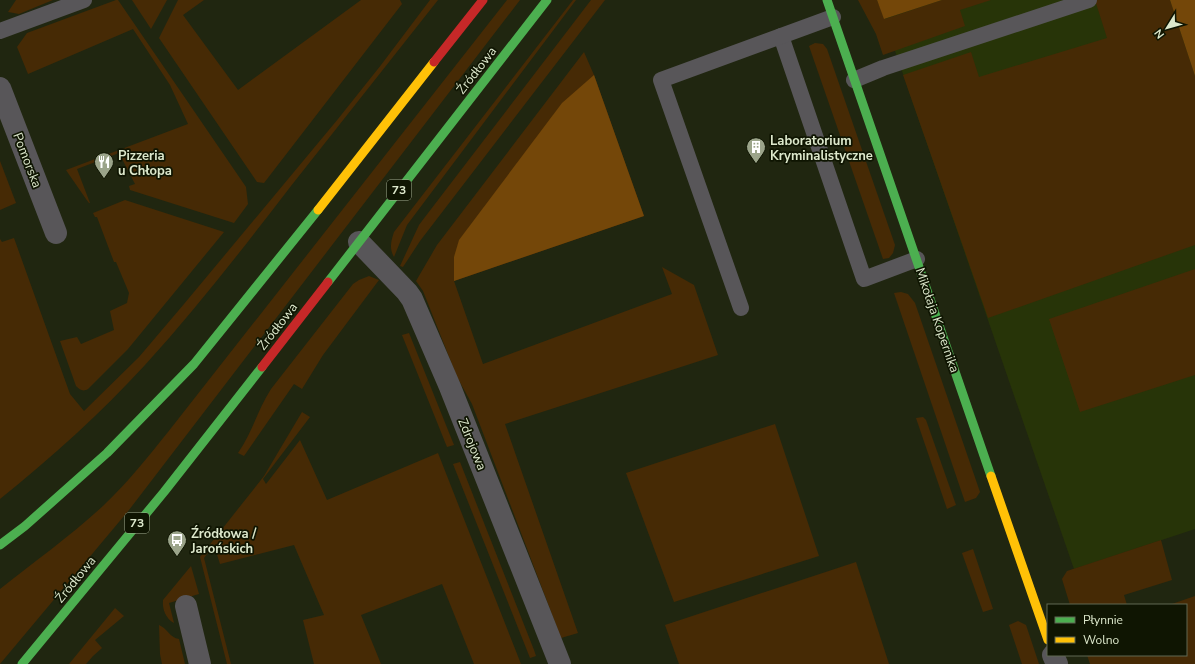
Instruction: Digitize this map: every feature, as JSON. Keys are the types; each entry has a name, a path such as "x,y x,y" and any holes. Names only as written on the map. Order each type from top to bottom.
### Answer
{"main road":[{"path":"0,545 25,526 107,453 194,364 334,191 483,0"},
{"name":"Źródłowa","path":"22,664 164,492 547,0"},
{"name":"Mikołaja Kopernika","path":"826,0 1047,637"}],"street":[{"name":"Pomorska","path":"0,88 56,233"},
{"name":"Zdrojowa","path":"359,242 400,284 412,299 450,387 560,664"},
{"path":"186,606 200,664"}],"lane":[{"path":"0,31 84,0"},
{"path":"854,80 883,68 1089,0"},
{"path":"741,308 661,80 833,17"},
{"path":"781,36 864,279 917,259"}],"shaded area":[{"path":"16,0 53,0 19,14 8,12"},
{"path":"118,0 246,187 248,204 234,223 130,190 129,186 135,184 119,153 77,169 90,203 66,170 188,124 170,85 133,29 28,74 17,47 27,33"},
{"path":"132,0 167,0 151,29"},
{"path":"178,0 204,0 183,15 238,90 361,0 400,0 402,4 264,183 257,182 159,38"},
{"path":"430,0 438,0 183,322 145,365 93,418 38,468 0,499 0,239 2,242 14,238 70,394 84,411 139,357 184,304 338,119"},
{"path":"507,0 520,0 129,510 0,664 0,589 92,516 138,469"},
{"path":"573,0 576,0 407,225 394,257 391,251 391,244 394,232"},
{"path":"591,0 605,0 420,241 403,267 400,266 419,225"},
{"path":"858,0 877,0 885,19 942,0 991,0 960,10 965,26 883,55 876,34"},
{"path":"877,0 942,0 884,19"},
{"path":"942,0 1170,0 1195,76 1195,529 1074,569 884,19"},
{"path":"1095,0 1170,0 1195,76 1195,245 988,318 903,75 971,52 979,77 1107,38"},
{"path":"1170,0 1195,0 1195,76"},
{"path":"815,43 823,44 827,49 895,245 893,253 889,258 883,259 809,46"},
{"path":"584,52 594,75 644,216 454,281 483,364 672,294 662,267 694,285 718,355 505,424 578,633 561,638 472,404 457,377 423,291 416,281 437,245"},
{"path":"594,75 644,216 454,281 454,257 459,240 562,103"},
{"path":"0,161 16,203 0,210"},
{"path":"125,200 224,232 128,349 88,389 82,390 76,386 60,341 77,337 81,344 114,330 110,311 127,303 129,293 116,262 114,262 97,217 95,217 93,213"},
{"path":"1195,269 1195,375 1080,412 1049,319"},
{"path":"369,276 379,280 323,355 302,389 294,384 244,456 238,453 271,389 353,284"},
{"path":"901,292 908,294 915,303 980,492 976,498 965,502 894,293"},
{"path":"409,333 454,445 447,447 402,335"},
{"path":"302,412 310,417 263,479 266,484 300,440 327,500 438,453 521,664 474,664 442,584 361,615 381,664 314,664 303,620 324,615 294,545 220,564 214,545 204,558 231,664 227,664 200,557 264,476"},
{"path":"923,417 926,420 956,505 947,509 916,418"},
{"path":"775,424 819,556 674,602 626,473"},
{"path":"460,462 536,656 530,658 453,464"},
{"path":"1161,540 1172,580 1124,595 1127,604 1070,604 1062,579 1067,571"},
{"path":"973,549 993,609 983,612 962,553"},
{"path":"856,562 889,664 679,664 665,625"},
{"path":"191,566 199,594 169,603 174,623 165,613 163,600"},
{"path":"1195,596 1195,664 1090,664 1087,656 1187,656 1187,604 1172,604"},
{"path":"115,608 124,616 95,640 102,648 86,664 69,664"},
{"path":"1018,621 1026,625 1039,664 1022,664 1009,625"},
{"path":"159,625 173,637 179,639 185,664 162,664 160,654"}],"traffic: fast":[{"path":"328,282 547,0"},
{"path":"827,0 991,476"},
{"path":"0,545 25,526 107,453 194,364 318,210"},
{"path":"22,664 164,492 262,367"}],"traffic: slow":[{"path":"318,210 434,62"},
{"path":"991,476 1047,637"}],"traffic: jam":[{"path":"434,62 483,0"},
{"path":"262,367 328,282"}],"place":[{"name":"Laboratorium Kryminalistyczne","path":"756,164"},
{"name":"Pizzeria u Chłopa","path":"104,179"},
{"name":"Źródłowa / Jarońskich","path":"177,557"}]}
